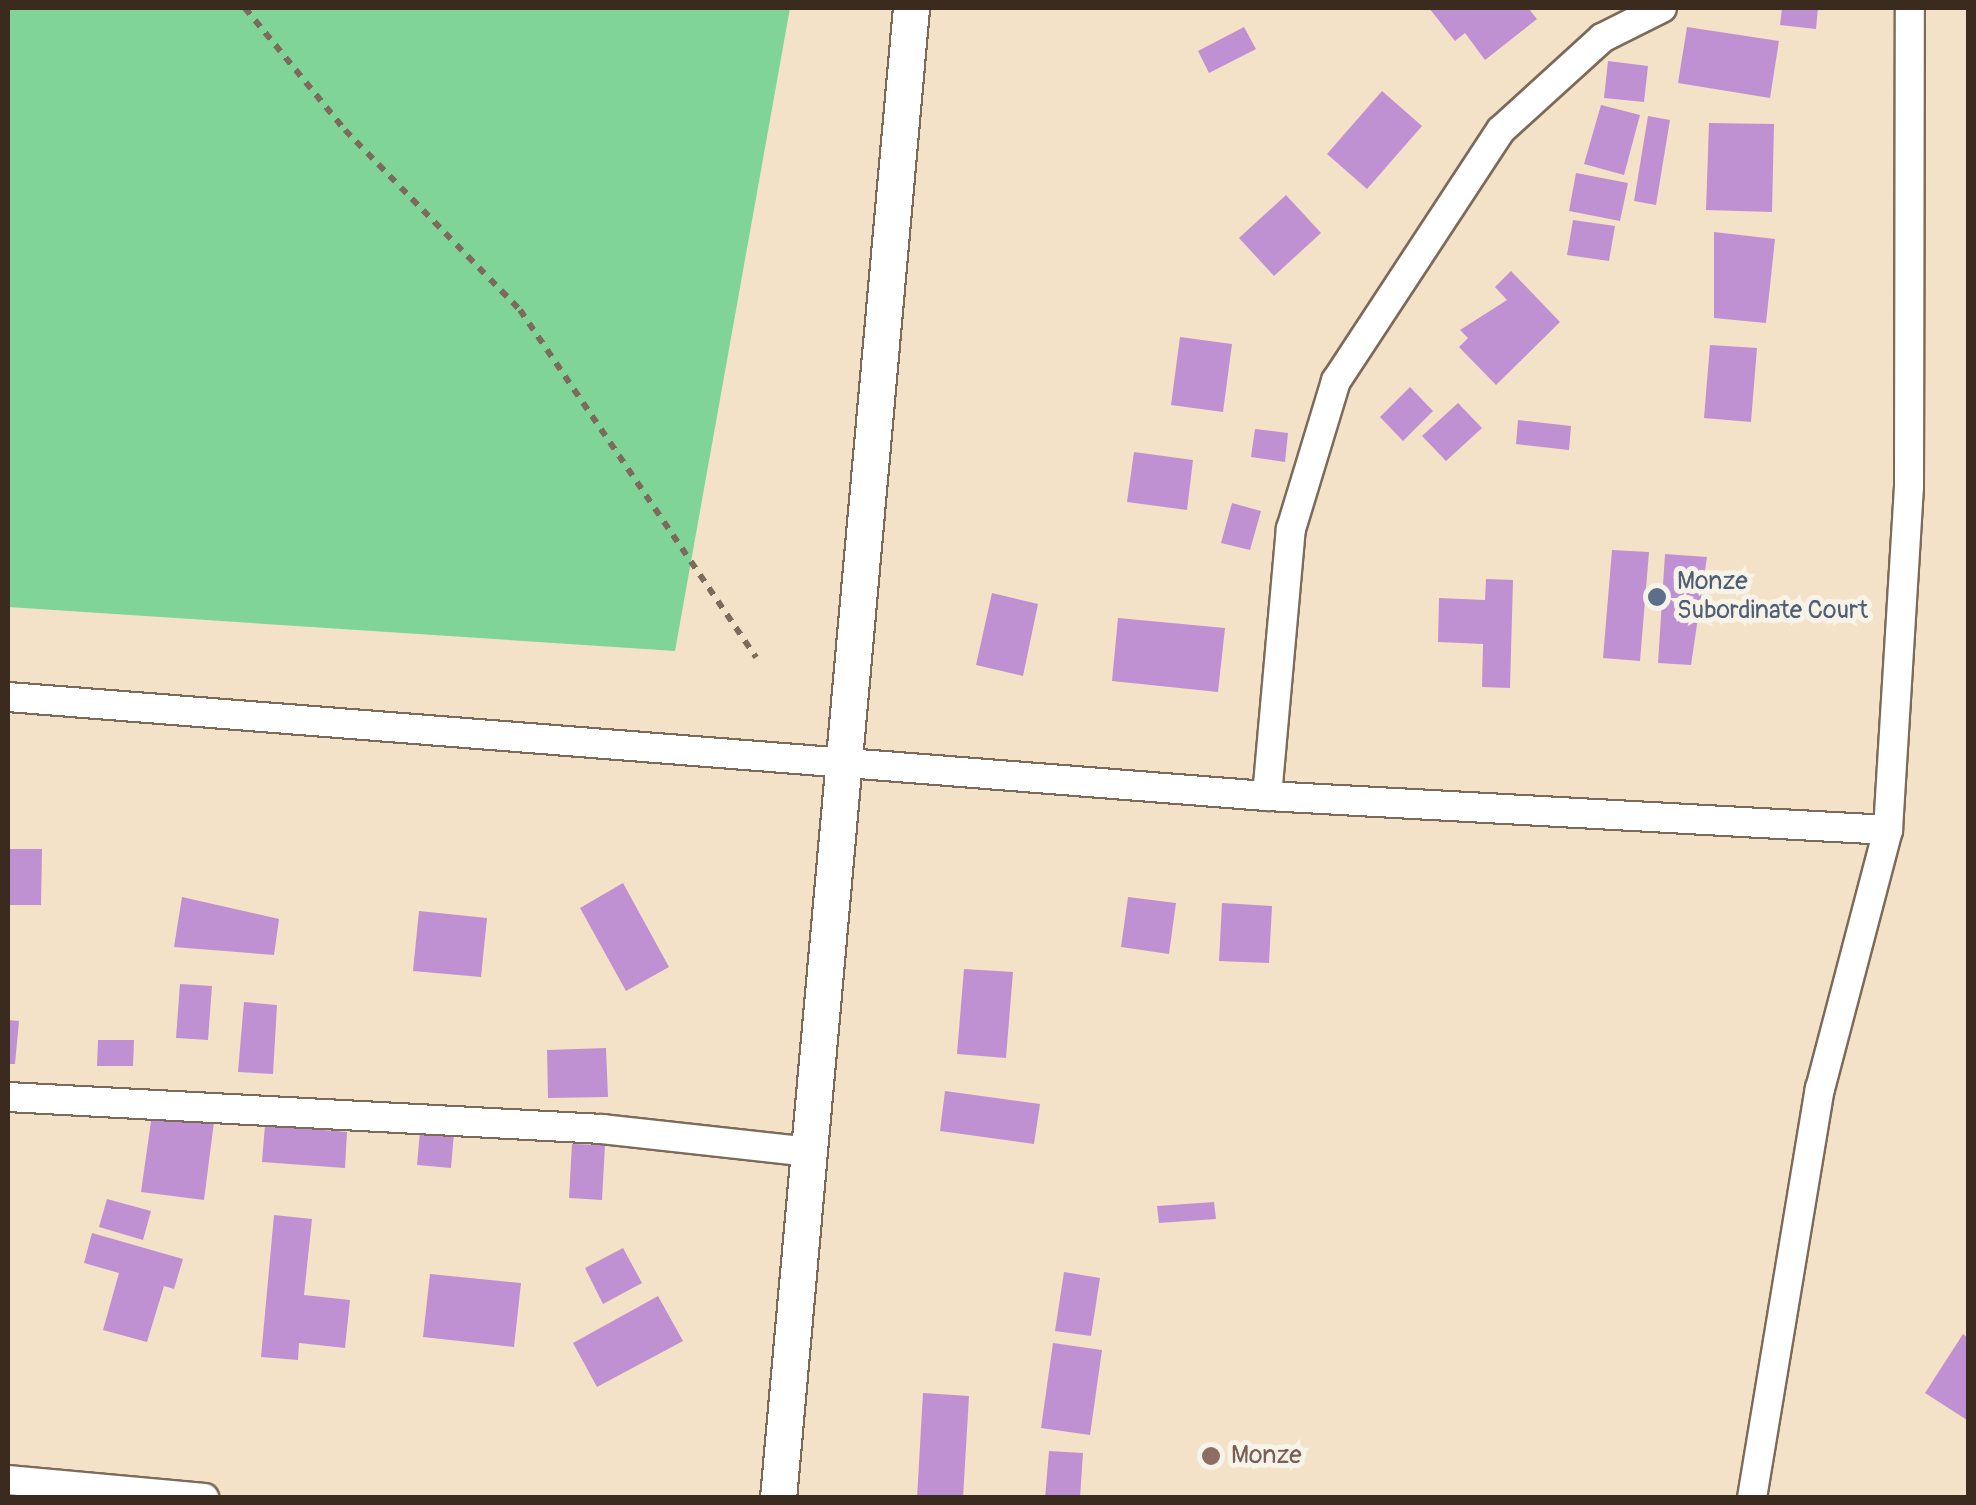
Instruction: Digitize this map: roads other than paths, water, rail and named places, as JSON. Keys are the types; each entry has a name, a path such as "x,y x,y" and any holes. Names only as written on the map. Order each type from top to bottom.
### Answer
{"street":[{"path":"778,1498 849,762 911,8"},
{"path":"1267,796 1291,529 1336,382 1501,130 1602,38 1662,8"},
{"path":"1752,1498 1820,1088 1888,830 1909,487 1910,8"},
{"path":"8,697 1267,796 1888,830"},
{"path":"8,1098 602,1129 810,1152"},
{"path":"8,1480 204,1498"}],"place":[{"name":"Monze Subordinate Court","path":"1657,597"},
{"name":"Monze","path":"1211,1456"}]}
